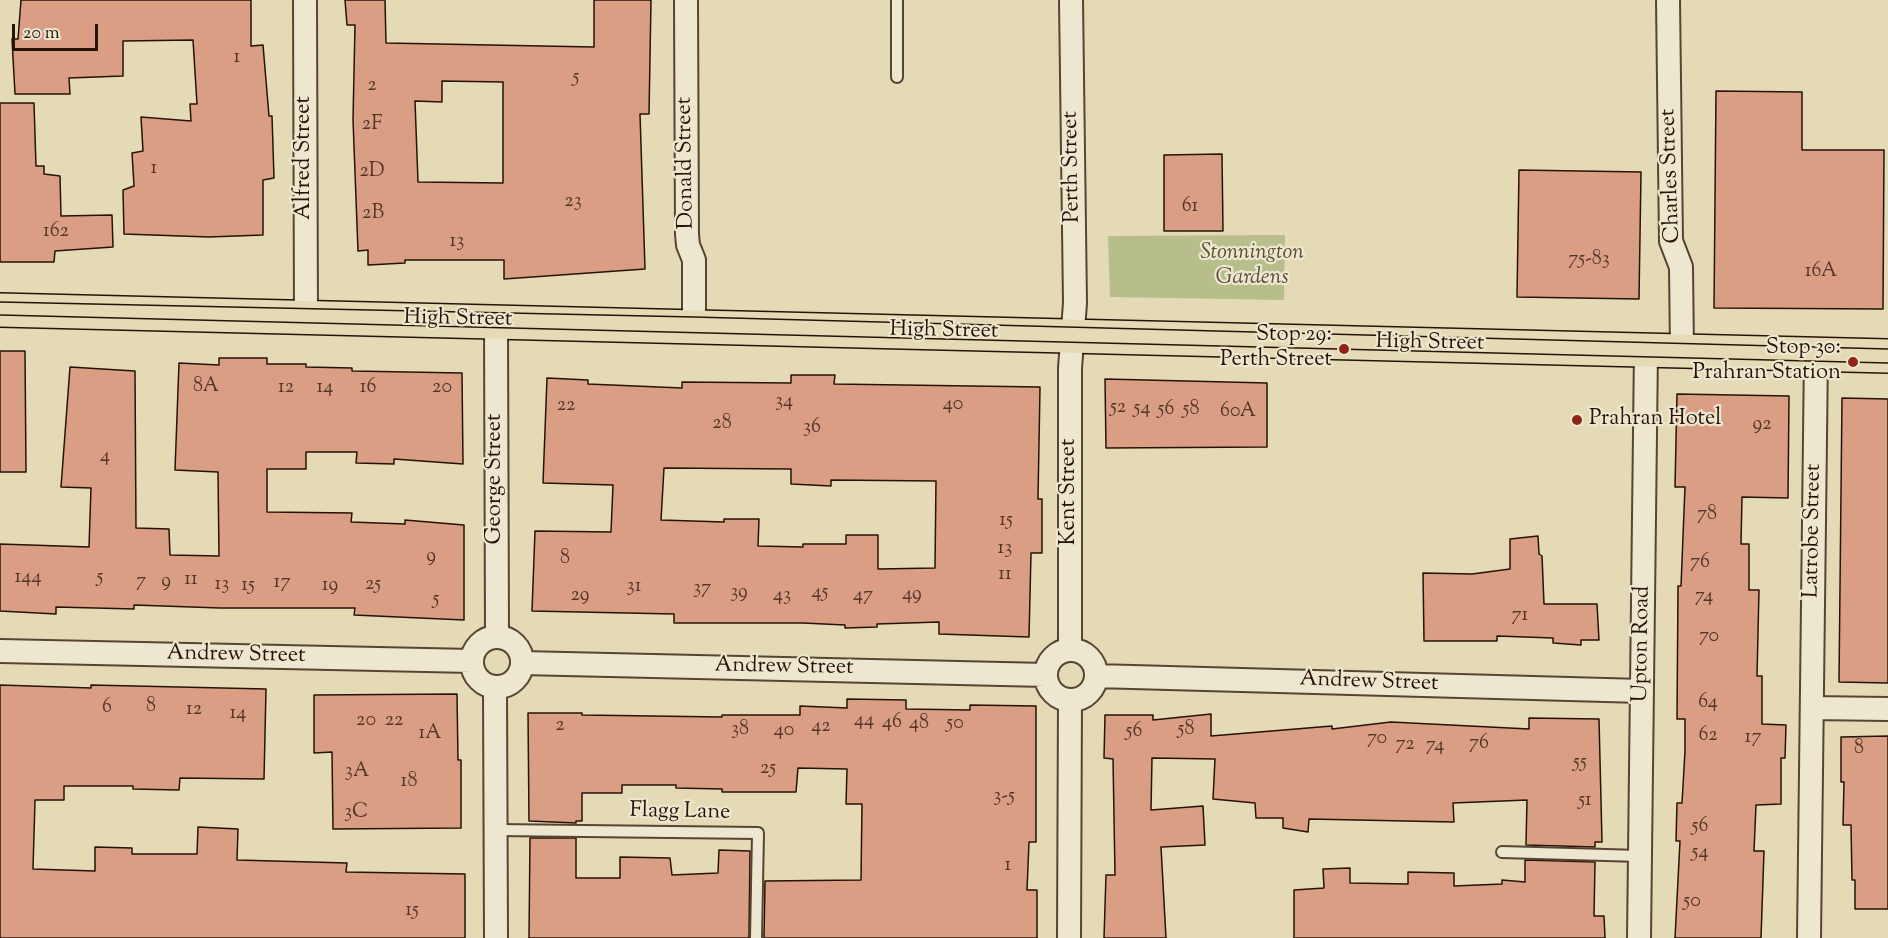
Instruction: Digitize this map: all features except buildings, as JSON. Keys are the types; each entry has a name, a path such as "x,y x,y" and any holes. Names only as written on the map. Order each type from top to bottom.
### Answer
{"main road":[{"name":"High Street","path":"0,310 694,325 1888,356"}],"street":[{"name":"Alfred Street","path":"305,0 306,316"},
{"name":"Donald Street","path":"686,0 687,234 694,261 694,325"},
{"name":"Perth Street","path":"1071,0 1076,297 1073,335"},
{"name":"Charles Street","path":"1668,0 1671,241 1681,267 1682,351"},
{"name":"George Street","path":"496,322 496,637"},
{"name":"Kent Street","path":"1070,650 1070,368 1073,335"},
{"name":"Upton Road","path":"1639,938 1646,350"},
{"name":"Latrobe Street","path":"1809,938 1816,354"},
{"path":"496,637 504,638 517,647 522,663 511,683 495,687 481,681 473,669 472,661 473,654 482,642 496,637"},
{"path":"1070,650 1078,651 1091,660 1096,676 1095,683 1085,696 1070,700 1055,695 1047,682 1046,675 1047,665 1053,657 1070,650"},
{"name":"Andrew Street","path":"0,651 472,661"},
{"name":"Andrew Street","path":"522,663 1046,675"},
{"name":"Andrew Street","path":"1096,676 1642,690"},
{"path":"495,687 496,938"},
{"path":"1069,938 1070,700"},
{"path":"1812,708 1888,709"}],"lane":[{"path":"897,0 897,77"},
{"name":"Flagg Lane","path":"496,830 758,833 756,938"},
{"path":"1502,852 1640,856"}],"green space":[{"name":"Stonnington Gardens","path":"1285,235 1284,300 1110,297 1108,236"}],"tram line":[{"path":"0,302 694,317 1888,349"},
{"path":"0,315 1888,363"}],"place":[{"name":"Stop 29: Perth Street","path":"1344,349"},
{"name":"Stop 30: Prahran Station","path":"1853,362"},
{"name":"Prahran Hotel","path":"1577,420"}]}
